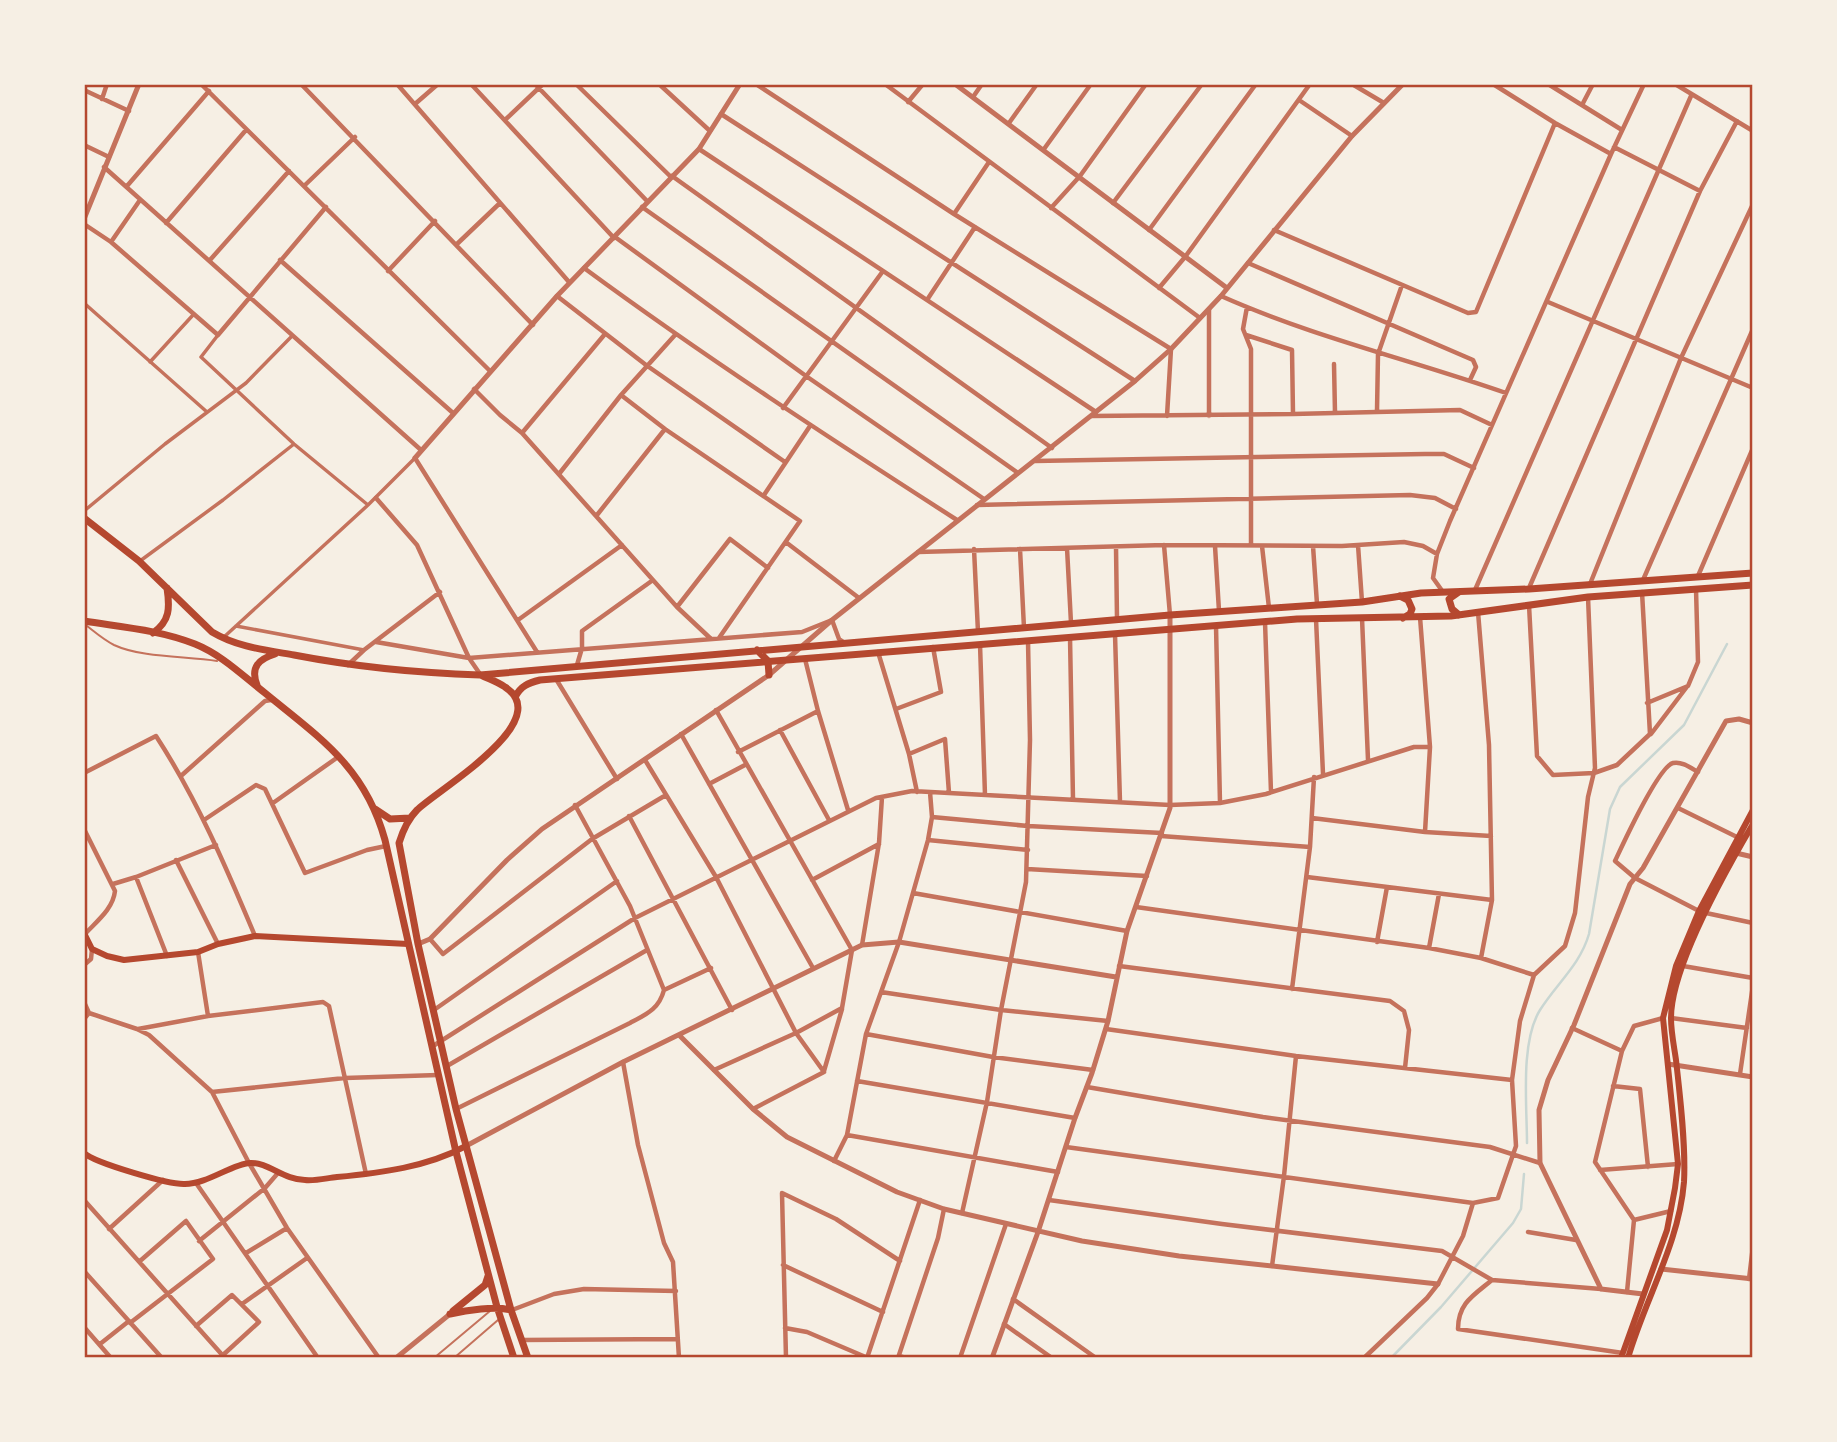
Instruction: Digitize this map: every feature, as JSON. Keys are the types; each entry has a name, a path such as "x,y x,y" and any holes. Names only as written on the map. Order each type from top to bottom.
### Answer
{"main road":[{"path":"84,518 139,561 212,632 238,644 348,665 480,675 1443,592 1529,589 1753,573"},
{"path":"515,697 519,689 528,682 555,679 1265,621 1459,615 1588,597 1753,585"},
{"path":"153,633 167,618 167,589"},
{"path":"1459,615 1452,609 1449,599 1453,594 1463,591"},
{"path":"1400,596 1408,600 1412,609 1410,614 1402,618"},
{"path":"84,622 153,633 196,645 228,662 320,736 336,759 359,781 375,809 386,846 456,1152 497,1307 514,1358"},
{"path":"757,650 768,662 769,675"},
{"path":"258,688 255,678 257,663 261,658 279,653"},
{"path":"480,675 507,687 515,697 518,710 514,724 499,745 433,796 410,818 399,843 418,944 456,1109 511,1310 528,1358"},
{"path":"375,809 390,819 410,818"},
{"path":"1624,1356 1643,1294 1658,1268 1678,1164 1668,1064 1667,1018 1676,967 1753,810"},
{"path":"1734,851 1753,824"},
{"path":"1624,1356 1675,1227 1684,1183 1677,1064 1667,1018 1702,912"},
{"path":"85,934 92,949 107,957 124,960 198,952 218,944 255,936 418,944"},
{"path":"86,1158 184,1185 249,1163 265,1165 278,1173 305,1181 366,1174 439,1159 466,1146"},
{"path":"450,1314 485,1285 489,1273"},
{"path":"450,1314 497,1307 511,1310"},
{"path":"501,1317 511,1310"}],"street":[{"path":"102,99 107,84"},
{"path":"139,84 86,208 84,222 111,242 218,335"},
{"path":"201,84 490,371"},
{"path":"301,84 355,137 533,325"},
{"path":"397,84 569,282"},
{"path":"415,104 438,84"},
{"path":"471,84 614,237 806,376 984,499"},
{"path":"576,84 671,176 1052,447"},
{"path":"659,84 710,131"},
{"path":"756,84 954,214 1171,349"},
{"path":"885,84 1200,318"},
{"path":"908,102 923,84"},
{"path":"955,84 1227,288"},
{"path":"973,97 982,84"},
{"path":"1009,123 1037,84"},
{"path":"1044,149 1091,84"},
{"path":"1051,208 1080,176 1146,84"},
{"path":"1113,203 1202,84"},
{"path":"1149,230 1256,84"},
{"path":"1159,288 1185,257 1310,84"},
{"path":"1352,84 1384,103"},
{"path":"418,944 430,939 507,860 542,829 769,675 859,598 1135,381 1171,349 1221,296 1352,136 1403,84"},
{"path":"1493,84 1611,154"},
{"path":"1548,84 1622,130"},
{"path":"1581,105 1592,84"},
{"path":"1443,592 1433,578 1437,554 1644,84"},
{"path":"1675,84 1753,131"},
{"path":"505,120 539,85 647,201"},
{"path":"223,638 376,498 415,458 556,296 699,149 737,85"},
{"path":"84,90 129,111"},
{"path":"127,186 209,91"},
{"path":"1475,590 1692,96"},
{"path":"1299,100 1352,136"},
{"path":"721,114 1135,381"},
{"path":"1529,589 1700,191 1737,121"},
{"path":"1275,230 1468,313 1476,312 1555,123"},
{"path":"166,223 246,130"},
{"path":"304,186 355,137"},
{"path":"84,145 109,157"},
{"path":"1614,147 1700,191"},
{"path":"699,149 1093,414 1209,416 1460,410 1492,425"},
{"path":"954,214 989,162"},
{"path":"104,167 421,450"},
{"path":"210,260 289,170"},
{"path":"111,242 140,200"},
{"path":"457,244 500,203"},
{"path":"1589,584 1681,358 1753,204"},
{"path":"326,207 201,357 294,444 368,505"},
{"path":"642,207 1019,473"},
{"path":"388,271 435,221"},
{"path":"927,300 975,227"},
{"path":"280,260 453,414"},
{"path":"1248,264 1473,360 1476,367 1470,380"},
{"path":"584,268 675,335 783,408 957,520"},
{"path":"783,408 883,271"},
{"path":"1377,411 1378,354 1402,285"},
{"path":"556,296 646,365 785,462"},
{"path":"1221,296 1378,354 1506,393"},
{"path":"1548,302 1753,388"},
{"path":"84,303 207,412"},
{"path":"1247,307 1243,329 1251,349 1251,545"},
{"path":"1209,308 1209,416"},
{"path":"150,362 193,314"},
{"path":"1643,580 1753,328"},
{"path":"522,433 605,334"},
{"path":"559,474 646,365 675,335"},
{"path":"1246,335 1292,350 1293,414"},
{"path":"84,510 236,391 292,336"},
{"path":"1167,416 1171,349"},
{"path":"1334,364 1335,413"},
{"path":"474,389 522,433 677,607 710,639"},
{"path":"621,395 665,429 800,521 719,639"},
{"path":"764,495 810,426"},
{"path":"597,515 665,429"},
{"path":"139,561 294,444"},
{"path":"1698,576 1753,448"},
{"path":"1034,461 1444,454 1474,468"},
{"path":"415,458 537,652"},
{"path":"976,505 1410,495 1435,498 1456,509"},
{"path":"376,498 417,545 441,592 469,658 480,675"},
{"path":"677,607 730,539 768,568"},
{"path":"917,552 1164,545 1313,546 1404,542 1423,546 1437,554"},
{"path":"787,543 859,598"},
{"path":"518,620 622,545"},
{"path":"992,1358 1093,1070 1108,1021 1127,931 1170,805 1170,615 1164,545"},
{"path":"1358,545 1362,601"},
{"path":"1215,546 1219,611"},
{"path":"1262,546 1269,608"},
{"path":"1313,546 1317,604"},
{"path":"1116,547 1117,620"},
{"path":"1068,548 1071,623"},
{"path":"974,549 978,632"},
{"path":"1020,549 1024,628"},
{"path":"577,665 582,648 582,631 653,580"},
{"path":"1529,605 1537,756 1553,775 1594,773 1617,765 1650,734 1688,686 1698,662 1696,588"},
{"path":"348,665 441,592"},
{"path":"1642,592 1650,734"},
{"path":"1066,1147 1473,1203 1498,1198 1516,1146 1512,1080 1520,1021 1534,975 1565,946 1575,913 1588,797 1595,768 1588,597"},
{"path":"1478,612 1489,745 1492,900 1481,958"},
{"path":"1420,617 1430,747 1425,832"},
{"path":"1316,618 1323,774"},
{"path":"1362,618 1368,761"},
{"path":"376,642 469,658 802,632 832,620"},
{"path":"832,620 839,639 846,644"},
{"path":"1265,621 1271,792"},
{"path":"1216,625 1220,803"},
{"path":"236,626 364,650"},
{"path":"1115,633 1120,802"},
{"path":"1070,636 1073,799"},
{"path":"962,1213 976,1157 1027,869 1028,640"},
{"path":"980,643 985,795"},
{"path":"896,709 941,692 933,647"},
{"path":"878,652 909,754 917,792"},
{"path":"805,658 848,810"},
{"path":"555,679 617,779"},
{"path":"1647,703 1688,686"},
{"path":"181,775 265,701 273,700"},
{"path":"716,710 737,752 852,950 842,1008 824,1072 753,1109"},
{"path":"737,752 818,711"},
{"path":"1601,1289 1540,1163 1539,1110 1548,1080 1630,884 1699,773 1726,721 1739,719 1753,723"},
{"path":"780,730 829,820"},
{"path":"681,734 813,968"},
{"path":"84,774 156,736 181,775 204,820 255,936"},
{"path":"909,754 945,739 949,793"},
{"path":"433,1046 635,918 848,810 882,796 930,792 1170,805 1220,803 1271,792 1414,747 1430,747"},
{"path":"273,803 336,759"},
{"path":"645,760 716,877 796,1033 824,1072"},
{"path":"1699,773 1689,766 1672,763 1655,782 1615,861 1635,878 1702,912 1753,922"},
{"path":"709,784 745,764"},
{"path":"1292,989 1307,877 1314,777"},
{"path":"204,820 256,785 265,789 273,803 305,873 367,850 386,846"},
{"path":"834,1162 847,1135 866,1034 899,942 928,841 932,817 930,792"},
{"path":"430,939 443,954 592,839 666,795"},
{"path":"862,945 879,843 882,796"},
{"path":"456,1109 647,1014 655,1009 661,1000 664,990 635,918 575,805"},
{"path":"1678,808 1739,838"},
{"path":"629,816 732,1010"},
{"path":"932,817 1310,847"},
{"path":"1312,818 1425,832 1491,836"},
{"path":"84,830 115,891 114,900 85,934"},
{"path":"928,841 1028,850"},
{"path":"812,880 879,843"},
{"path":"113,884 216,845"},
{"path":"1734,851 1753,857"},
{"path":"176,860 218,944"},
{"path":"1027,869 1147,876"},
{"path":"136,877 167,956"},
{"path":"1307,877 1492,900"},
{"path":"434,1010 617,881"},
{"path":"1377,942 1387,887"},
{"path":"913,893 1127,931"},
{"path":"1429,948 1438,894"},
{"path":"1136,907 1429,948 1481,958 1534,975"},
{"path":"466,1146 623,1062 862,945 899,942 1116,976"},
{"path":"84,965 91,959 92,949"},
{"path":"446,1067 648,950"},
{"path":"198,952 208,1016"},
{"path":"1119,966 1390,1002 1404,1011 1409,1030 1405,1068"},
{"path":"1683,966 1753,978"},
{"path":"664,990 711,968"},
{"path":"1740,1074 1753,985"},
{"path":"881,992 1001,1010 1108,1021"},
{"path":"84,1002 89,1013 149,1035 212,1091 249,1163 287,1227 379,1358"},
{"path":"137,1029 208,1016 323,1002 329,1006 366,1174"},
{"path":"713,1070 796,1033 842,1008"},
{"path":"84,1019 89,1013"},
{"path":"1627,1293 1634,1220 1595,1162 1622,1051 1634,1026 1667,1018 1746,1028"},
{"path":"1572,1028 1622,1051"},
{"path":"1106,1029 1296,1056 1512,1080"},
{"path":"866,1034 993,1057 1093,1070"},
{"path":"679,1035 753,1109 787,1137 897,1192 944,1209 1082,1241 1438,1284"},
{"path":"1272,1266 1296,1056"},
{"path":"623,1062 638,1145 664,1243 673,1262 679,1358"},
{"path":"1668,1064 1753,1077"},
{"path":"212,1091 345,1078 439,1075"},
{"path":"858,1081 1075,1118"},
{"path":"1613,1086 1640,1089 1648,1167"},
{"path":"1087,1087 1289,1120 1490,1147 1540,1163"},
{"path":"847,1135 1058,1172"},
{"path":"1599,1170 1678,1164"},
{"path":"199,1241 265,1188 278,1173"},
{"path":"109,1229 164,1180"},
{"path":"195,1182 318,1358"},
{"path":"786,1358 782,1193 836,1219 900,1261"},
{"path":"84,1200 168,1292 196,1326 224,1357 259,1322 232,1295 196,1326"},
{"path":"785,1328 807,1332 868,1358 920,1200"},
{"path":"1049,1200 1442,1251 1492,1280 1643,1294"},
{"path":"1364,1358 1427,1298 1438,1284 1463,1236 1473,1203"},
{"path":"906,1358 898,1357 938,1237 944,1209"},
{"path":"1634,1220 1671,1211"},
{"path":"100,1345 213,1259 186,1221 140,1261"},
{"path":"960,1358 1006,1224"},
{"path":"246,1253 287,1227"},
{"path":"1528,1231 1576,1240"},
{"path":"1658,1268 1751,1279 1753,1247"},
{"path":"242,1304 307,1258"},
{"path":"783,1265 883,1312"},
{"path":"84,1271 162,1358"},
{"path":"1492,1280 1462,1306 1458,1329 1624,1356"},
{"path":"511,1310 554,1294 584,1289 676,1291"},
{"path":"1013,1298 1096,1358"},
{"path":"396,1358 450,1314"},
{"path":"1004,1324 1052,1358"},
{"path":"84,1327 111,1358"},
{"path":"522,1340 677,1339"}],"lane":[{"path":"84,622 105,640 117,646 141,652 228,662"},
{"path":"434,1358 497,1307"},
{"path":"454,1358 501,1317"}],"waterway":[{"path":"1527,1143 1526,1075 1530,1039 1540,1010 1574,965 1589,934 1610,809 1620,787 1684,725 1727,644"},
{"path":"1391,1358 1441,1307 1513,1223 1521,1209 1524,1174"}]}
